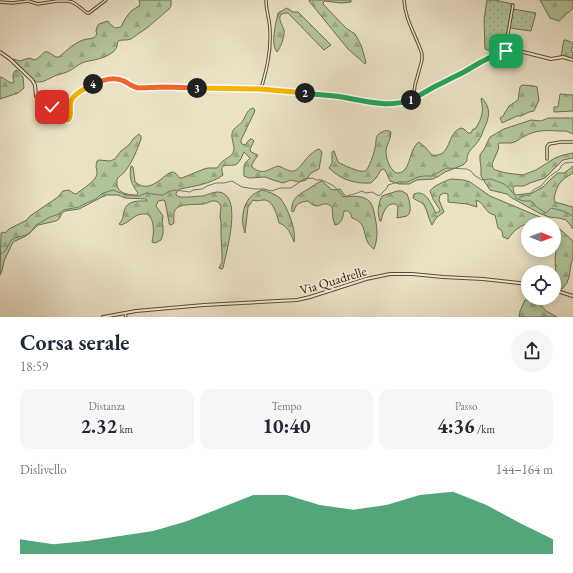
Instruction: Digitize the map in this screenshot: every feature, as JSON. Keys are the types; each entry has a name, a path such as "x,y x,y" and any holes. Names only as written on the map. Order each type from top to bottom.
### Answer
{"street":[{"path":"0,2 12,3 28,1 38,4 67,1 72,2 85,12 89,13 106,0"},
{"path":"260,89 267,67 269,54 270,31 266,10 266,0"},
{"path":"404,0 407,18 422,55 412,100"},
{"path":"505,51 513,4"},
{"path":"0,52 11,60 32,80 35,93 38,98 52,107 62,118 66,120 68,120 71,116 70,103 74,97 93,84 108,80 119,79 134,87 142,89 170,87 260,89 341,97 379,103 399,103 412,100 481,62 505,51 524,52 551,59 563,57 573,60"},
{"path":"547,159 547,147 549,144 573,142"},
{"name":"Via Quadrelle","path":"103,317 143,310 222,303 296,300 388,274 483,278 521,283"},
{"path":"561,292 573,296"}],"green space":[{"path":"139,0 171,0 171,6 148,27 131,39 118,41 115,50 106,56 84,62 68,72 40,82 33,79 13,59 20,61 29,58 35,60 44,52 48,52 56,57 59,57 76,43 94,37 97,34 96,31 99,24 108,21 115,28 121,27 131,11 139,6"},
{"path":"309,0 351,0 351,2 341,3 324,1 323,4 346,28 355,34 361,45 366,62 365,64 348,49"},
{"path":"487,0 495,0 512,4 504,50 485,49 484,20"},
{"path":"540,0 573,0 573,8 559,21 550,18"},
{"path":"287,8 293,12 298,12 331,45 324,50 288,13 284,13 281,15 280,19 284,30 284,35 277,52 274,39 278,13"},
{"path":"513,9 536,13 531,31 510,28"},
{"path":"564,40 573,43 571,51 573,53 573,59 561,56"},
{"path":"17,70 23,77 24,88 18,93 0,99 0,77 13,83 13,73"},
{"path":"522,85 537,87 539,100 534,111 517,116 502,123 500,118 509,106 518,100 520,87"},
{"path":"560,94 573,95 573,111 554,112 554,107 558,107"},
{"path":"482,98 487,106 488,118 480,138 468,154 467,161 463,165 445,172 433,179 417,180 409,184 399,184 390,181 384,169 381,170 371,183 359,183 338,176 329,168 332,163 332,152 334,151 338,162 356,170 367,170 375,148 377,137 379,133 386,130 391,132 386,150 388,163 391,169 396,173 405,170 414,148 419,142 432,155 443,153 456,131 461,128 468,133 471,133 473,129 475,129 481,118"},
{"path":"253,108 255,110 254,113 241,140 242,144 245,145 250,139 254,141 250,149 251,152 258,155 252,164 252,167 256,170 262,171 278,166 294,171 311,154 319,149 322,152 319,169 311,173 306,180 299,182 291,180 283,183 265,177 249,178 244,176 244,169 245,163 250,158 244,152 237,164 226,165 222,168 223,175 213,181 180,189 176,193 179,197 203,196 214,192 226,195 230,202 232,213 230,238 222,269 219,268 222,262 222,253 220,217 221,206 218,202 212,201 203,204 180,206 174,211 174,223 171,225 169,224 165,201 158,201 156,206 163,216 163,234 161,240 155,243 152,242 153,223 150,216 147,214 136,216 121,225 119,224 125,207 133,202 147,201 146,199 107,195 79,209 65,211 56,221 38,225 26,236 13,242 4,261 0,275 1,233 5,233 9,229 27,220 30,216 58,197 63,191 69,190 76,194 85,188 96,177 97,161 110,161 115,159 121,151 139,134 141,139 133,159 125,171 117,179 118,188 122,192 134,195 137,195 138,193 131,180 131,166 133,167 135,182 142,186 153,184 172,172 176,173 179,178 182,178 204,169 217,168 233,153 232,132 242,122 249,110"},
{"path":"548,118 573,118 573,134 566,131 542,131 529,134 511,143 499,143 498,150 492,164 493,168 506,173 523,175 536,170 555,158 573,153 573,158 563,160 545,178 524,186 514,186 513,188 516,195 532,193 543,187 558,173 564,173 573,166 573,173 559,184 554,198 555,202 573,207 573,229 566,220 561,219 561,217 549,217 539,213 507,194 490,190 481,176 480,155 490,137 504,129 531,120 541,121"},
{"path":"451,179 470,182 490,196 540,217 521,217 521,226 508,239 503,237 502,231 498,228 495,215 489,213 479,201 476,200 477,207 467,204 448,202 448,194 444,193 440,195 439,200 444,212 436,218 432,225 424,205 413,198 414,194 418,193 425,195 436,213 440,210 430,191 443,182"},
{"path":"322,181 332,190 340,189 346,197 362,197 370,202 374,212 377,230 377,239 374,249 367,241 361,224 358,220 352,218 349,211 344,211 341,222 335,225 332,207 326,204 316,206 312,205 308,201 303,202 299,203 292,212 293,203 296,197"},
{"path":"263,190 276,195 283,202 293,225 295,237 294,242 287,228 279,223 272,205 266,200 253,200 248,207 245,233 243,227 243,213 247,201 251,196"},
{"path":"397,191 402,191 407,194 410,206 409,214 407,216 397,218 398,207 396,204 393,204 387,206 380,221 378,208 382,196"},
{"path":"561,230 573,241 573,258 569,277 567,283 562,289 561,265 555,265 555,258 561,257"},
{"path":"523,305 541,305 546,311 557,317 519,317"}],"waterway":[{"path":"519,198 525,195 529,196 533,190 541,186 550,176 559,170 562,165 573,162"},
{"path":"0,255 6,250 11,240 29,234 36,225 59,214 63,210 79,207 96,199 101,194 113,190 134,196 139,196 146,193 163,195 170,191 175,190 190,192 216,183 232,181 242,187 272,191 280,188 291,188 304,179 313,178 316,180 322,180 334,186 343,197 362,191 366,193 372,192 379,196 388,185 398,182 407,182 418,177 432,176 446,168 467,169 482,180 491,179 504,184 510,189 517,199 531,201 546,213 551,208 566,212 573,217"}],"route":[{"path":"52,107 63,119 68,120 71,116 70,103 74,97 93,84 116,79 126,82 134,87 143,89 165,87 260,89 341,97 379,103 402,103 412,100 493,55 506,51"}]}
